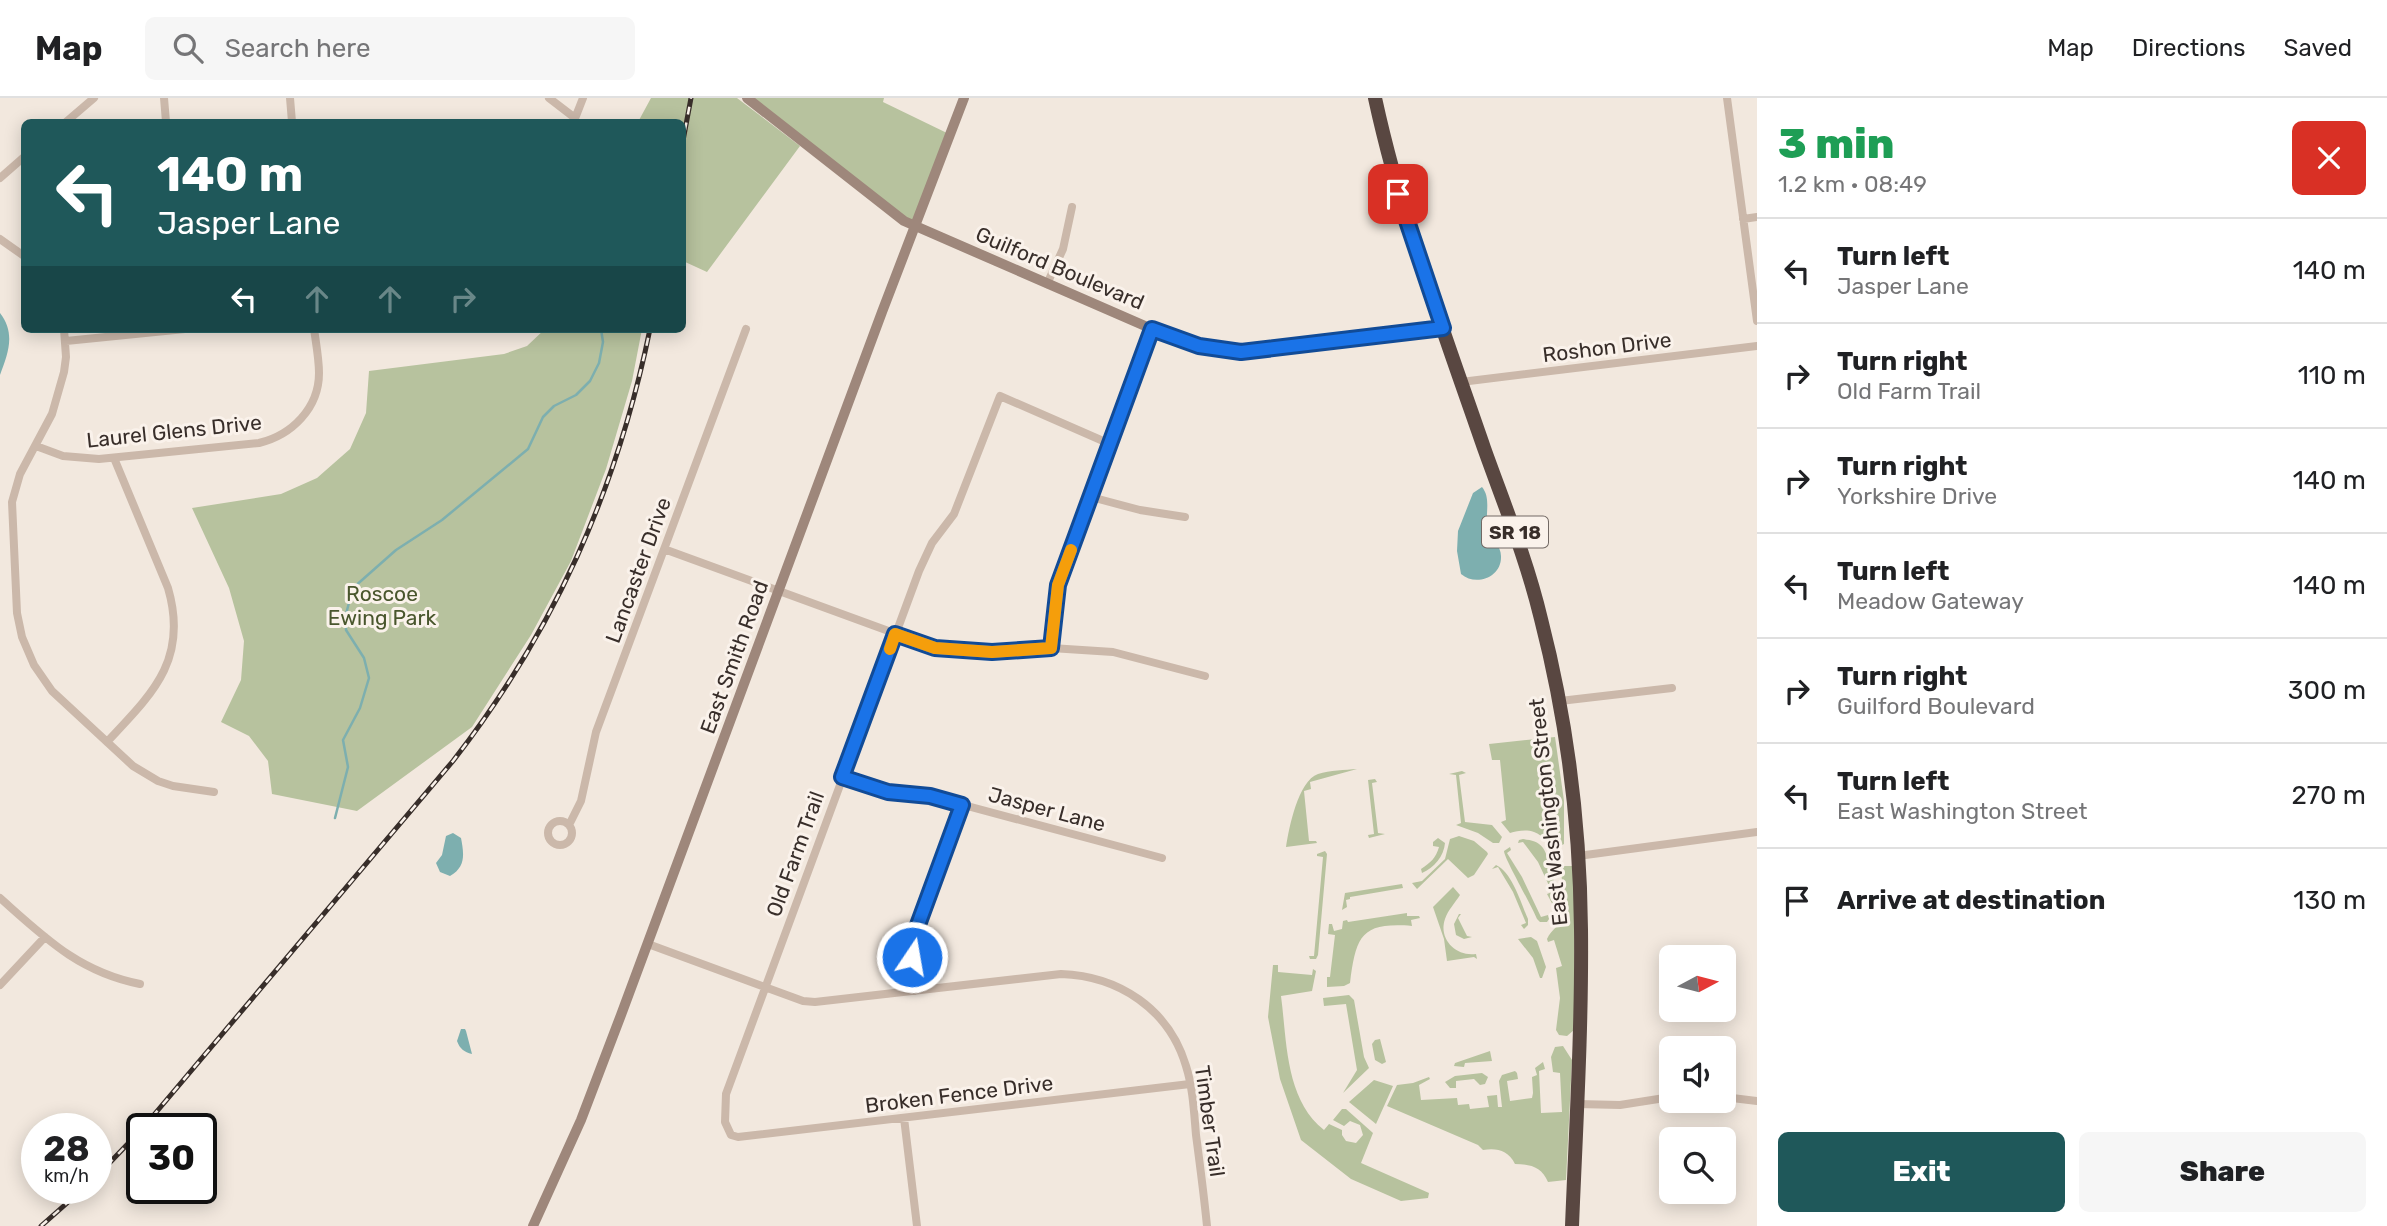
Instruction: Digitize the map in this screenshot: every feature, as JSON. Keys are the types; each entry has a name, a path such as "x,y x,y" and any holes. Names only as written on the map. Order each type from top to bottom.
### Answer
{"highway":[{"name":"East Washington Street","path":"1376,98 1398,194 1521,549 1538,606 1560,701 1578,856 1581,985 1572,1226"}],"street":[{"path":"70,119 94,98"},
{"path":"164,98 166,119"},
{"path":"290,98 292,119"},
{"path":"549,98 573,119"},
{"path":"574,119 583,98"},
{"name":"Guilford Boulevard","path":"747,98 904,221 1152,329 1199,346 1241,352 1443,328"},
{"name":"East Smith Road","path":"533,1226 581,1120 964,98"},
{"path":"1727,98 1757,321"},
{"path":"0,178 21,160"},
{"path":"1047,284 1063,249 1072,206"},
{"path":"1743,219 1757,217"},
{"path":"0,239 21,254"},
{"name":"Lancaster Drive","path":"569,825 581,800 596,732 746,329"},
{"path":"1051,648 1058,585 1152,329"},
{"path":"65,333 62,378 51,414 20,474 12,502 17,613 22,637 34,665 47,684 133,766 158,781 186,790 214,792"},
{"path":"66,341 145,333"},
{"name":"Laurel Glens Drive","path":"36,446 63,456 81,459 259,443 288,431 305,414 316,394 319,372 314,333"},
{"name":"Roshon Drive","path":"1461,382 1757,346"},
{"name":"Old Farm Trail","path":"731,1135 725,1122 726,1094 919,571 932,543 954,514 1000,396 1110,444"},
{"path":"107,742 159,683 170,657 175,630 168,588 114,458"},
{"path":"1090,497 1140,510 1185,517"},
{"path":"664,549 935,648 992,652 1051,648 1113,652 1205,676"},
{"path":"1560,701 1672,688"},
{"name":"Jasper Lane","path":"842,777 888,792 930,796 1162,858"},
{"path":"915,991 912,957 915,933 962,805"},
{"path":"1578,856 1757,832"},
{"path":"0,898 60,950 90,968 140,984"},
{"path":"0,985 45,937"},
{"name":"Timber Trail","path":"648,944 793,999 815,1002 1061,974 1092,977 1126,990 1145,1003 1168,1027 1182,1055 1190,1084 1207,1226"},
{"name":"Broken Fence Drive","path":"731,1135 738,1137 1190,1084"},
{"path":"1736,1098 1757,1101"},
{"path":"1577,1104 1620,1104 1659,1099"},
{"path":"904,1118 918,1226"}],"green space":[{"path":"651,98 737,98 800,146 707,272 686,262 686,119 640,119"},
{"path":"750,98 884,98 883,102 949,134 914,224"},
{"name":"Roscoe Ewing Park","path":"541,333 641,333 632,381 606,469 571,561 531,635 472,727 357,811 272,794 268,761 249,736 221,722 241,680 244,641 229,588 192,508 281,494 317,478 350,449 366,413 369,371 504,354 527,346"},
{"path":"1555,737 1564,801 1564,844 1559,846 1531,831 1510,833 1501,822 1506,820 1500,760 1492,760 1489,744"},
{"path":"1357,769 1310,782 1311,789 1304,791 1309,841 1317,843 1286,847 1296,806 1300,795 1311,778 1327,772"},
{"path":"1462,771 1466,773 1459,775 1465,822 1492,825 1502,837 1499,843 1493,843 1478,833 1456,825 1461,823 1456,775 1449,774"},
{"path":"1375,779 1377,782 1372,783 1378,833 1385,834 1369,838 1368,835 1374,834 1368,780"},
{"path":"1459,836 1474,841 1488,854 1474,875 1468,878 1448,859 1417,889 1412,883 1422,881 1445,859 1450,839"},
{"path":"1438,838 1445,843 1443,852 1434,865 1422,873 1421,869 1438,851 1439,847 1433,846 1433,842"},
{"path":"1523,839 1539,844 1546,853 1555,887 1555,909 1547,894 1552,892 1538,862 1523,842 1518,843"},
{"path":"1510,847 1511,850 1507,853 1541,917 1548,915 1547,922 1537,919 1508,863 1504,851"},
{"path":"1325,851 1327,854 1318,955 1316,959 1310,959 1309,956 1314,956 1323,857 1317,854"},
{"path":"1496,865 1507,874 1519,897 1528,919 1528,925 1524,929 1521,925 1526,923 1513,892 1498,867 1492,869"},
{"path":"1564,866 1572,866 1574,869 1574,1030 1567,1036 1559,1035 1556,1030 1560,998 1556,968 1562,966 1554,940 1548,942 1547,939 1566,911 1562,876"},
{"path":"1402,884 1403,888 1350,897 1346,900 1347,907 1342,910 1345,893"},
{"path":"1453,887 1460,895 1446,916 1446,940 1462,953 1476,954 1477,959 1474,957 1447,961 1444,939 1433,907"},
{"path":"1407,913 1407,916 1420,918 1411,920 1412,926 1382,927 1364,935 1355,954 1350,983 1327,987 1335,935 1328,934 1329,924 1332,924 1334,931 1342,929 1343,921 1347,920 1348,922"},
{"path":"1459,914 1458,918 1467,936 1472,937 1464,939 1456,935 1454,924"},
{"path":"1531,937 1537,941 1546,967 1542,978 1533,958 1518,939"},
{"path":"1273,965 1278,965 1278,972 1312,975 1313,969 1316,971 1312,991 1281,996 1290,1068 1295,1086 1311,1117 1324,1130 1329,1124 1342,1130 1346,1141 1356,1143 1363,1135 1360,1125 1350,1121 1344,1126 1333,1120 1342,1109 1346,1109 1373,1133 1361,1163 1429,1193 1428,1198 1401,1201 1351,1179 1301,1140 1280,1079 1268,1017"},
{"path":"1349,995 1354,1000 1364,1057 1369,1068 1343,1093 1357,1070 1346,1004 1324,1006 1323,998"},
{"path":"1380,1039 1386,1062 1382,1064 1375,1060 1372,1044"},
{"path":"1563,1046 1572,1060 1566,1180 1548,1182 1539,1170 1515,1164 1502,1151 1483,1150 1478,1145 1387,1106 1397,1085 1429,1077 1430,1079 1419,1085 1421,1100 1457,1098 1458,1105 1469,1104 1470,1109 1489,1107 1487,1096 1497,1095 1498,1107 1502,1107 1499,1081 1502,1075 1515,1071 1517,1073 1518,1079 1507,1081 1510,1101 1532,1098 1532,1077 1537,1075 1535,1068 1543,1062 1545,1069 1539,1071 1541,1113 1562,1112 1560,1073 1553,1072 1551,1057 1555,1047"},
{"path":"1490,1051 1492,1061 1465,1063 1464,1067 1454,1066 1455,1063"},
{"path":"1482,1073 1488,1077 1485,1084 1480,1085 1474,1079 1456,1081 1456,1088 1450,1088 1445,1082 1455,1076"},
{"path":"1374,1080 1393,1086 1376,1124 1349,1102"}],"water":[{"path":"0,313 8,328 9,344 0,375"},
{"path":"1482,487 1487,497 1488,531 1501,556 1493,574 1481,580 1474,580 1461,574 1457,551 1458,531 1473,493"},
{"path":"453,833 461,838 463,855 459,869 450,876 440,872 436,863 442,855 446,836"},
{"path":"461,1029 466,1031 472,1054 458,1044"}],"waterway":[{"path":"335,818 348,767 343,740 360,708 369,678 364,658 346,630 346,614 353,588 396,550 442,520 528,449 543,417 554,406 576,395 590,381 599,363 603,342 602,333"}],"railway":[{"path":"686,125 691,98"},
{"path":"156,1113 453,761 522,661 551,610 600,502 620,446 649,333"},
{"path":"112,1160 126,1146"},
{"path":"41,1226 66,1204"}],"slow traffic":[{"path":"890,649 895,634 935,648 992,652 1051,648 1058,585 1071,550"}],"route":[{"path":"912,957 915,933 962,805 930,796 888,792 842,777 895,634 935,648 992,652 1051,648 1058,585 1152,329 1199,346 1241,352 1443,328 1398,194"}]}
